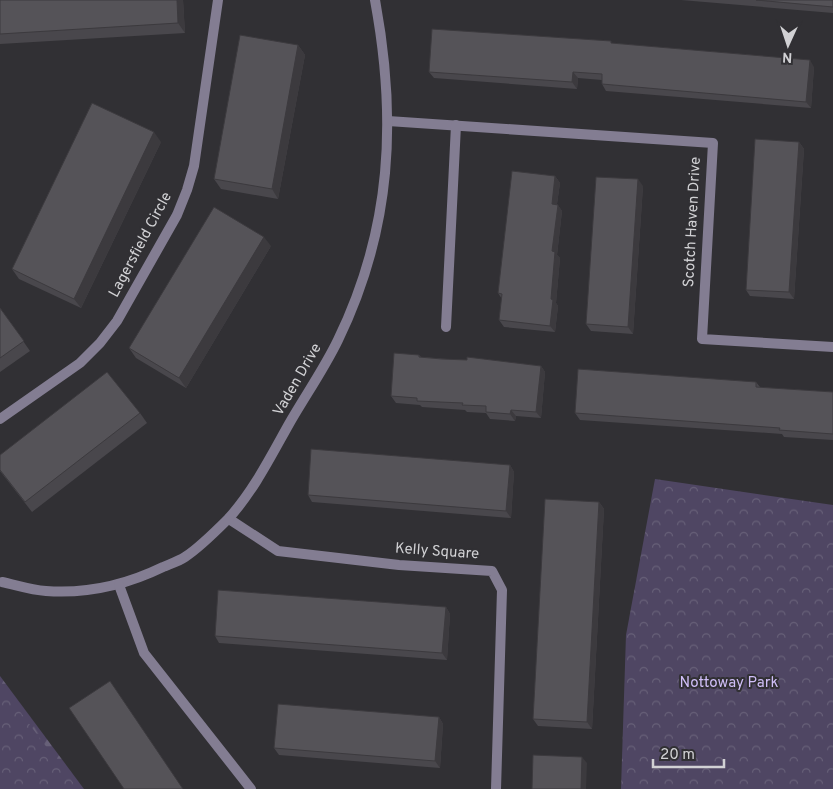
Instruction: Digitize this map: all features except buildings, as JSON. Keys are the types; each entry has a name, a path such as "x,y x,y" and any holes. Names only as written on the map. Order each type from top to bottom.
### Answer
{"street":[{"name":"Lagersfield Circle","path":"0,419 80,363 100,343 117,320 177,215 194,166 218,0"},
{"name":"Vaden Drive","path":"2,582 44,591 83,591 119,585 152,572 186,557 229,519 256,481 338,340 364,275 380,214 386,172 388,121 386,69 375,0"},
{"name":"Scotch Haven Drive","path":"388,121 713,143 702,338 833,347"},
{"path":"446,327 456,125"},
{"name":"Kelly Square","path":"229,519 278,551 398,565 492,570 502,590 496,789"},
{"path":"119,585 144,653 251,789"}],"green space":[{"name":"Nottoway Park","path":"655,479 833,505 833,789 621,789 626,635"},
{"path":"0,676 84,789 0,789"},
{"path":"0,685 78,789 0,789"}]}
